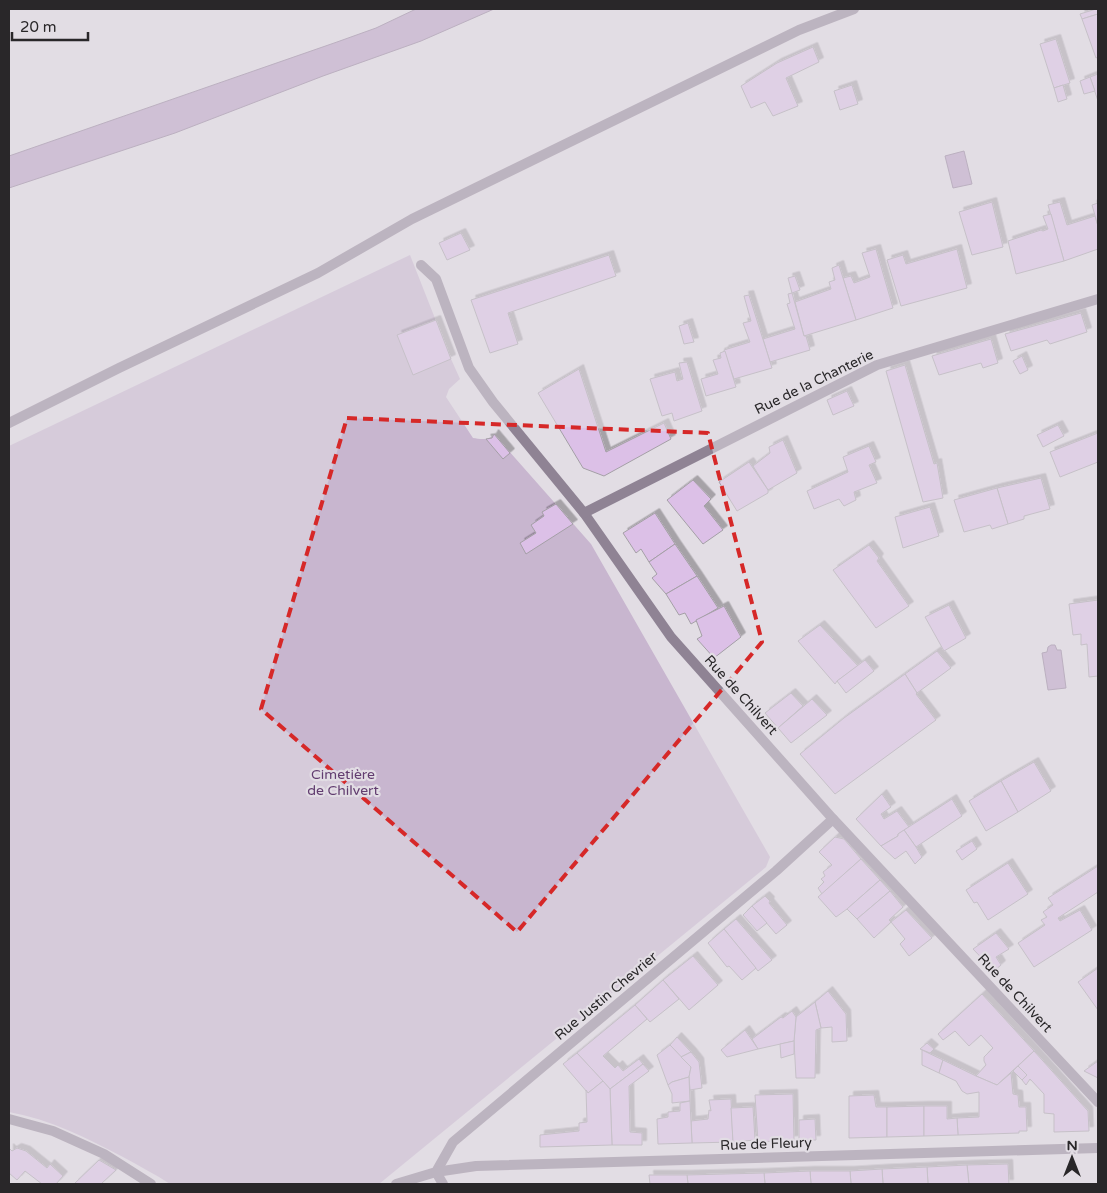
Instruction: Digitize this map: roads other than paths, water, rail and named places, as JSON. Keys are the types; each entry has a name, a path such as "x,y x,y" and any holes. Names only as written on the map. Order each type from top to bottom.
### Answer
{"street":[{"path":"9,423 318,273 421,215 799,30 854,9"},
{"name":"Rue de Chilvert","path":"421,265 436,279 469,368 493,402 584,514 671,637 833,819 1098,1102"},
{"name":"Rue de la Chanterie","path":"584,514 877,365 1098,299"},
{"name":"Rue Justin Chevrier","path":"436,1172 453,1142 776,870 833,819"},
{"path":"9,1118 53,1131 104,1154 151,1184"},
{"name":"Rue de Fleury","path":"436,1172 486,1166 1098,1148"},
{"path":"396,1184 436,1172 443,1184"}],"park label":[{"name":"Cimetière de Chilvert","path":"343,782"}]}
